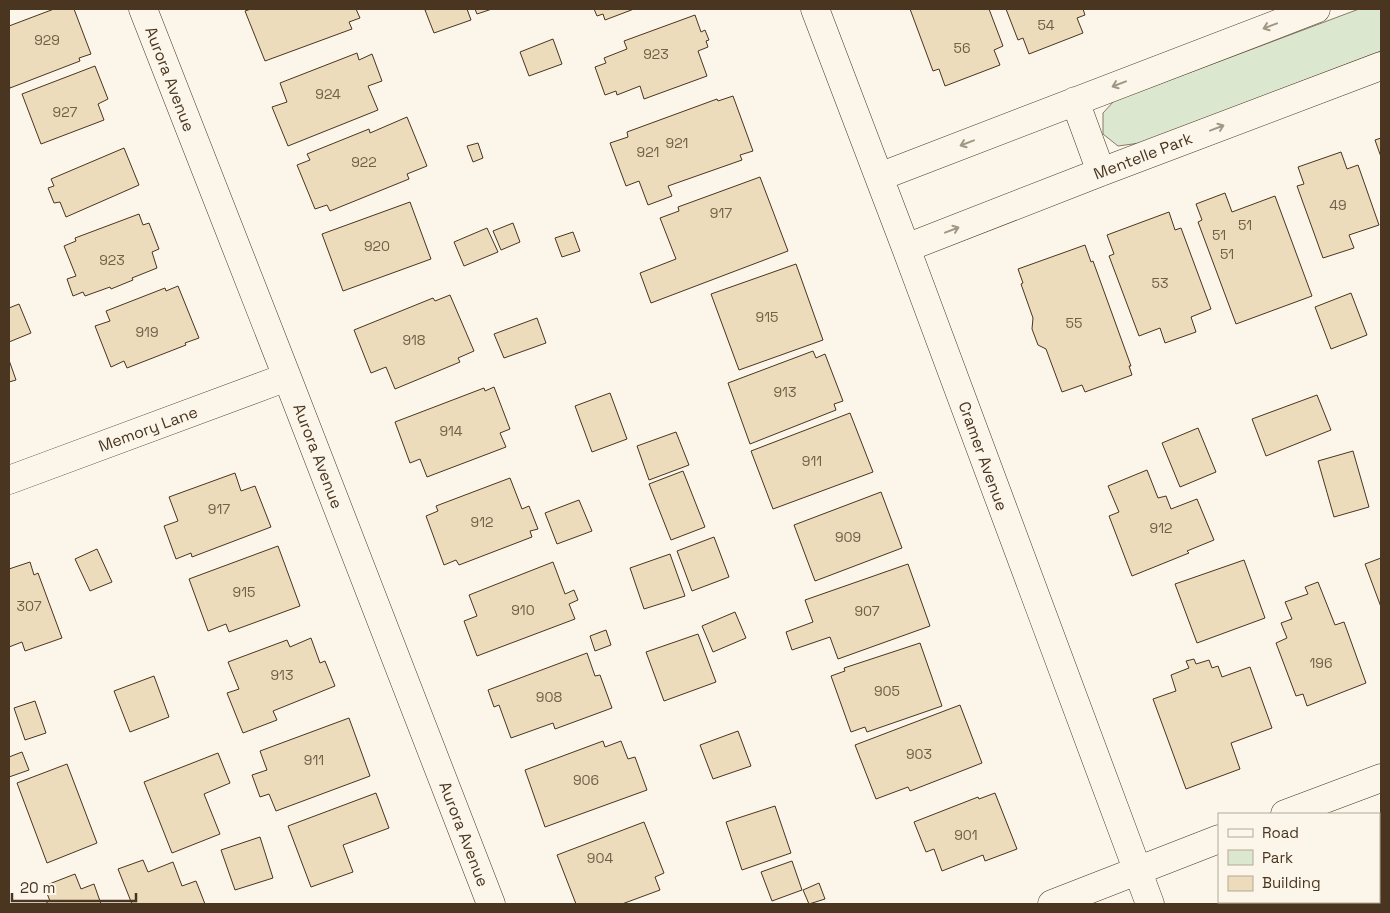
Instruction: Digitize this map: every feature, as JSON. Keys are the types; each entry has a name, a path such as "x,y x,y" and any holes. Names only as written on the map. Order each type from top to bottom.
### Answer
{"street":[{"name":"Aurora Avenue","path":"142,9 287,377 485,903"},
{"name":"Cramer Avenue","path":"815,9 1150,904"},
{"path":"879,178 1316,9"},
{"name":"Mentelle Park","path":"906,248 1381,66"},
{"path":"1075,101 1101,172"},
{"name":"Memory Lane","path":"9,480 287,377"},
{"path":"1288,813 1381,778"},
{"path":"1052,904 1218,840"}],"green space":[{"path":"1359,9 1381,9 1381,51 1140,143 1118,146 1103,134 1103,113 1114,101"}],"building":[{"path":"54,9 74,9 91,54 79,58 80,61 10,88 9,26"},
{"path":"251,9 356,9 360,18 349,22 352,29 265,61 245,11"},
{"path":"467,9 471,20 434,33 425,10"},
{"path":"475,9 492,9 477,14"},
{"path":"594,9 634,9 605,20 603,14 597,16"},
{"path":"910,9 989,9 1003,46 994,50 1000,65 945,86 939,69 933,71"},
{"path":"1006,9 1083,9 1085,15 1077,18 1083,33 1029,54 1023,38 1018,40"},
{"path":"695,15 701,32 705,30 709,40 706,41 708,47 698,51 707,76 644,99 640,86 617,95 616,91 605,95 595,67 606,63 604,58 627,49 624,41"},
{"path":"553,39 562,64 529,76 520,52"},
{"path":"357,53 359,60 372,54 382,81 368,86 378,110 288,146 272,107 287,102 280,83"},
{"path":"95,66 108,99 98,104 104,120 41,144 22,94"},
{"path":"733,96 753,151 740,155 742,160 668,186 672,196 648,205 639,181 626,186 610,143 628,137 627,132 717,99 718,101"},
{"path":"407,117 427,166 407,174 409,179 330,211 327,205 315,209 297,165 310,160 307,154 369,129 370,133"},
{"path":"1381,138 1381,157 1375,140"},
{"path":"478,143 483,158 473,162 467,146"},
{"path":"124,148 139,185 66,217 60,202 54,203 48,188 54,186 51,179"},
{"path":"1341,152 1347,169 1358,165 1379,225 1349,235 1354,248 1323,258 1297,186 1304,184 1298,167"},
{"path":"760,177 788,251 651,303 640,273 676,259 660,218 679,211 678,207"},
{"path":"1225,193 1232,212 1275,196 1312,296 1236,324 1198,222 1202,220 1196,204"},
{"path":"410,202 431,259 343,291 322,234"},
{"path":"1169,212 1175,230 1181,228 1211,309 1191,317 1196,332 1165,343 1160,328 1139,336 1109,256 1114,254 1107,235"},
{"path":"139,214 143,225 149,223 159,249 152,252 157,268 111,289 110,287 85,296 83,292 73,296 67,279 76,276 64,246 76,241 75,238"},
{"path":"513,223 520,242 501,250 493,231"},
{"path":"487,228 498,252 464,266 454,242"},
{"path":"573,232 580,251 562,257 555,238"},
{"path":"1085,245 1091,262 1093,261 1131,366 1129,366 1132,375 1085,392 1082,385 1062,392 1046,349 1038,345 1032,329 1033,318 1021,284 1023,283 1018,269"},
{"path":"796,264 823,340 739,370 711,294"},
{"path":"178,286 199,338 127,368 124,361 111,367 95,326 110,321 106,311 165,288 166,291"},
{"path":"1351,293 1367,335 1331,349 1315,307"},
{"path":"450,295 474,351 458,358 460,362 395,389 386,367 371,373 354,330 433,298 435,301"},
{"path":"19,304 31,333 9,342 9,308"},
{"path":"537,318 546,343 504,358 494,334"},
{"path":"813,351 816,358 825,354 843,401 834,404 836,410 750,444 728,383"},
{"path":"9,360 16,380 9,382"},
{"path":"494,387 510,429 500,433 506,447 427,477 420,459 410,463 395,422 484,388 485,391"},
{"path":"610,393 627,439 592,452 575,406"},
{"path":"1317,395 1331,430 1266,456 1252,419"},
{"path":"850,413 873,472 773,509 751,451"},
{"path":"1198,428 1216,472 1180,487 1162,443"},
{"path":"676,432 689,465 649,480 637,446"},
{"path":"1353,451 1369,507 1334,517 1318,461"},
{"path":"1147,470 1158,498 1166,496 1171,509 1197,499 1214,540 1187,551 1189,553 1132,576 1109,516 1119,512 1108,486"},
{"path":"683,471 705,527 671,540 649,484"},
{"path":"235,473 241,491 255,486 271,527 192,557 191,553 176,559 164,526 178,521 169,497"},
{"path":"510,478 522,509 529,506 538,529 530,531 532,537 459,565 456,560 444,565 426,516 438,511 436,506"},
{"path":"881,492 902,548 815,581 794,525"},
{"path":"579,500 592,531 557,544 545,513"},
{"path":"714,537 729,577 692,591 677,551"},
{"path":"278,546 300,606 229,632 226,624 208,631 189,579"},
{"path":"97,549 112,582 90,591 75,559"},
{"path":"670,554 685,596 644,609 630,568"},
{"path":"1381,558 1381,607 1365,564"},
{"path":"1244,560 1265,618 1197,643 1175,584"},
{"path":"30,562 34,575 38,573 62,638 25,651 22,642 9,647 9,569"},
{"path":"553,562 565,594 574,590 578,600 569,604 575,619 477,656 464,621 477,616 469,595"},
{"path":"908,564 930,626 838,659 830,637 792,650 786,632 813,622 805,600"},
{"path":"1318,582 1335,625 1344,622 1366,683 1307,706 1303,694 1296,696 1276,643 1287,638 1281,623 1292,619 1285,602 1308,594 1305,587"},
{"path":"735,612 746,638 713,652 702,626"},
{"path":"606,630 611,645 595,651 590,636"},
{"path":"698,634 716,682 664,701 646,652"},
{"path":"311,638 320,663 325,661 335,686 273,711 277,720 243,733 227,693 239,689 228,662 287,640 290,647"},
{"path":"920,643 942,706 867,732 865,727 851,732 831,676 845,671 844,668"},
{"path":"587,653 595,676 600,675 612,708 555,729 553,723 511,738 499,705 494,707 488,690"},
{"path":"1194,659 1196,664 1209,660 1212,668 1218,666 1222,677 1250,667 1272,728 1231,743 1240,769 1186,789 1153,699 1176,691 1171,675 1189,668 1186,661"},
{"path":"154,676 169,717 130,732 114,691"},
{"path":"35,701 46,733 25,740 14,708"},
{"path":"960,705 982,763 910,791 908,787 876,799 855,745"},
{"path":"349,718 370,776 276,811 269,794 260,797 252,775 267,770 260,751"},
{"path":"738,731 751,766 713,779 700,745"},
{"path":"603,741 605,747 621,741 628,759 635,757 647,790 545,827 525,770"},
{"path":"22,752 29,770 9,777 9,757"},
{"path":"218,753 230,783 204,794 220,834 172,853 144,782"},
{"path":"67,764 97,843 47,863 17,783"},
{"path":"376,793 389,828 343,845 353,872 311,887 288,826"},
{"path":"995,793 1017,849 985,861 983,855 942,871 934,849 926,852 914,822 978,797 979,799"},
{"path":"775,806 791,853 742,870 726,822"},
{"path":"644,822 664,873 655,877 660,890 622,904 576,904 557,855"},
{"path":"260,837 273,878 235,890 221,850"},
{"path":"143,860 148,872 173,862 182,886 196,881 205,904 132,904 118,869"},
{"path":"792,861 802,890 772,901 761,872"},
{"path":"75,874 81,889 94,884 101,904 47,904 50,901 44,886"},
{"path":"819,883 825,899 809,904 803,890"}]}
